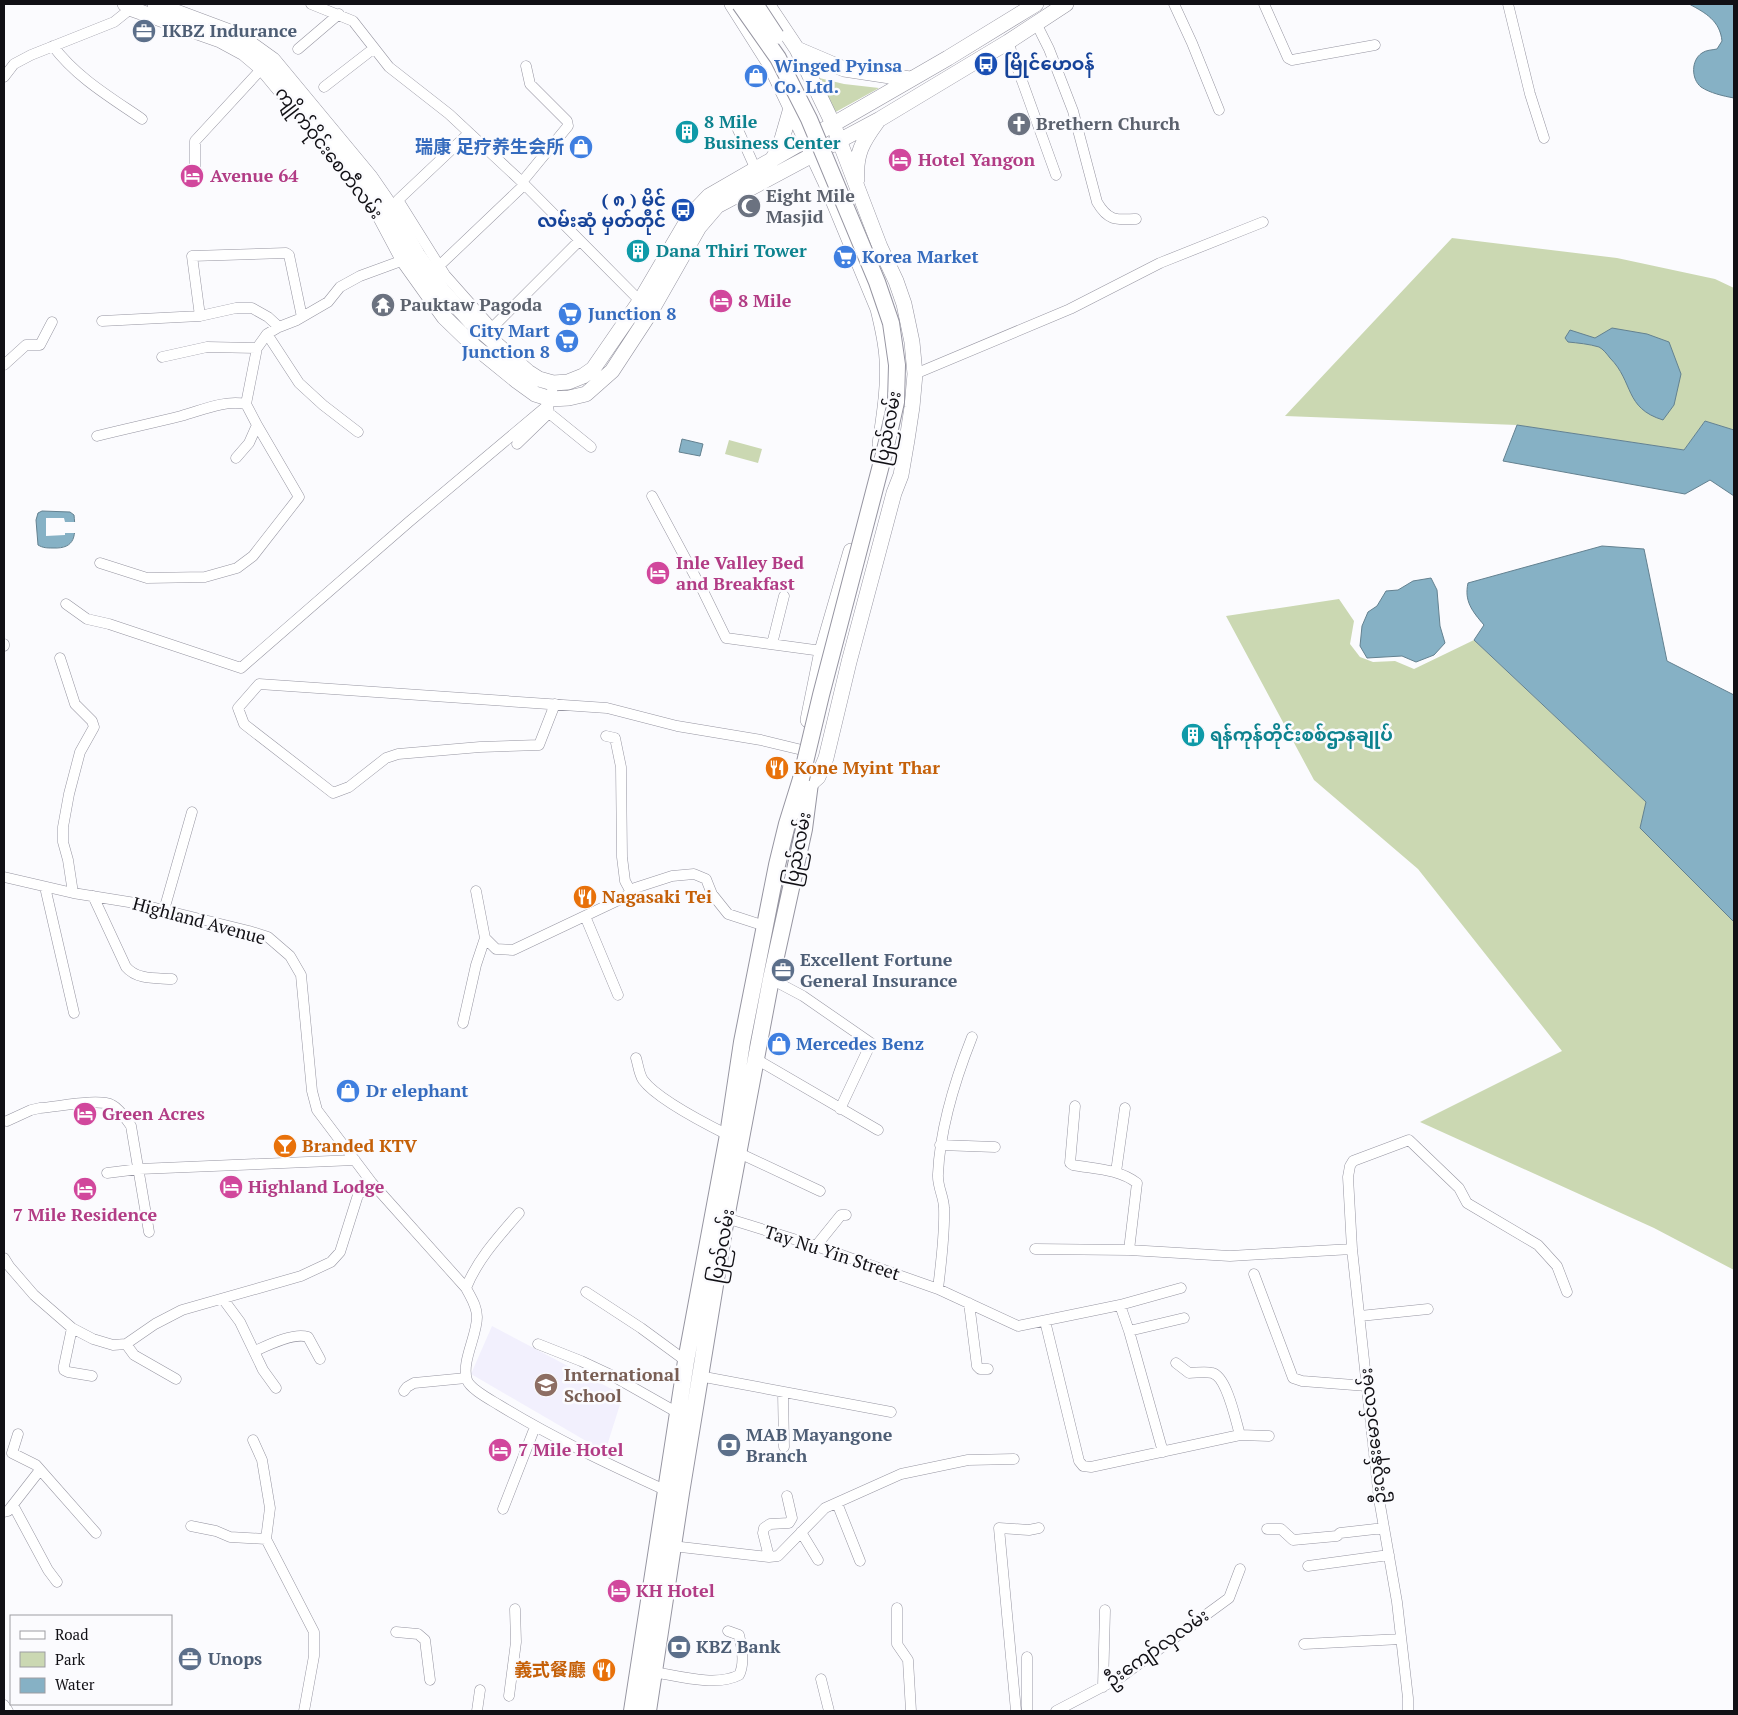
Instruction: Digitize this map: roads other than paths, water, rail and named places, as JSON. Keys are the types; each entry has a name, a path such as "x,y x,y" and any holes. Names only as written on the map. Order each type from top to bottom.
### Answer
{"highway":[{"name":"ပြည်လမ်း","path":"632,1711 673,1491 700,1376 726,1218 771,979 804,829 805,784 821,695 888,442 896,402 897,365 891,323 878,282 809,119 778,58 740,4"},
{"name":"ပြည်လမ်း","path":"648,1711 672,1546 678,1413 728,1135 742,1042 787,824 805,784 896,442 904,402 904,366 898,320 886,282 818,114 786,52 755,4"}],"main road":[{"path":"155,4 238,35 266,64 341,154 370,177 390,206 411,257 444,316 474,346 549,406 586,394 601,383 612,371 650,313 699,227 717,206 880,119 1008,42 1066,4"},
{"path":"732,4 770,64"},
{"path":"767,4 797,49 833,124 857,185"},
{"path":"411,257 470,322 528,372 539,379 553,383 568,382 583,376 593,368 640,301 690,216 709,196 948,58 1036,4"},
{"path":"131,5 220,40 266,64"},
{"path":"797,49 844,69 910,79"},
{"name":"ပြည်လမ်း","path":"770,64 825,181 878,309 887,360 886,395 880,444 871,483 822,651 802,750 799,766 805,784 818,778 826,758 849,662 894,493 901,475 912,407 915,374 912,342 904,304 857,185"},
{"path":"772,161 780,146 791,108"},
{"path":"857,185 856,166 860,150 880,119"},
{"path":"786,170 802,170 825,181"},
{"path":"887,360 915,374"}],"street":[{"path":"311,4 339,14 353,22 389,67 449,114 523,183 640,301"},
{"path":"1174,4 1219,110"},
{"path":"1264,4 1288,58 1292,60 1375,45"},
{"path":"1508,4 1530,94 1544,138"},
{"path":"4,78 14,64 31,55 114,22 131,5"},
{"path":"298,49 339,14"},
{"path":"1036,23 1049,50 1073,111 1097,202 1103,213 1112,218 1136,219"},
{"path":"1008,42 1056,175"},
{"path":"53,46 66,63 96,87 142,119"},
{"path":"324,87 373,49"},
{"path":"770,64 797,49"},
{"path":"195,178 195,141 266,64"},
{"path":"439,266 523,183 568,126 567,121 530,84 526,66"},
{"path":"735,123 756,170"},
{"path":"469,133 398,200 439,266 492,328 579,241"},
{"path":"915,374 1070,309 1160,264 1263,222"},
{"path":"200,316 192,256 286,253 289,255 302,317"},
{"path":"100,563 147,578 205,577 237,568 254,556 299,497 246,404 257,348 266,334 328,302 340,287 360,276 411,257"},
{"path":"102,321 200,316 236,308 252,308 268,317 279,327"},
{"path":"4,365 26,346 40,346 52,322"},
{"path":"266,334 299,383 358,432"},
{"path":"162,358 207,347 257,348"},
{"path":"517,444 549,406 553,383"},
{"path":"97,436 214,406 233,402 246,404"},
{"path":"549,406 591,447"},
{"path":"66,604 87,619 108,624 241,668 410,521 549,406"},
{"path":"236,458 250,443 257,425"},
{"path":"652,496 726,638 822,651"},
{"path":"772,644 784,596"},
{"path":"60,658 75,704 92,721 94,727 80,752 63,827 63,842 73,893"},
{"path":"555,704 539,745 480,747 398,754 386,758 349,787 333,793 244,724 238,708 259,684 555,704 607,708 677,726 761,740 802,750"},
{"path":"606,736 615,738 621,767 622,857 625,881 631,892"},
{"path":"164,910 192,812"},
{"path":"485,938 496,949 513,950 625,897 635,888 672,876 694,874 706,879 712,894 728,914 765,926"},
{"name":"Highland Avenue","path":"4,877 73,893 164,910 249,931 268,937 290,956 301,974 314,1101 317,1110 372,1183 466,1288 475,1305 477,1318 466,1369 466,1378"},
{"path":"45,887 74,1013"},
{"path":"463,1023 476,965 485,938 476,891"},
{"path":"93,896 126,967 131,973 136,976 172,979"},
{"path":"584,916 618,994"},
{"path":"771,979 803,996 871,1043 840,1108"},
{"path":"938,1289 943,1253 945,1205 939,1189 938,1177 940,1145 962,1063 972,1037"},
{"path":"636,1058 643,1079 660,1096 711,1127 728,1135"},
{"path":"756,1059 878,1130"},
{"path":"7,1120 40,1108 100,1101 112,1105 131,1126 150,1232"},
{"path":"1075,1106 1070,1163 1073,1166 1116,1172 1128,1176 1137,1183 1129,1250"},
{"path":"1116,1172 1125,1108"},
{"name":"ဦးလွန်းမောင်လမ်း","path":"1408,1711 1401,1639 1379,1499 1352,1249 1348,1177 1350,1166 1353,1161 1409,1140 1459,1188 1467,1203 1538,1246 1557,1266 1567,1292"},
{"path":"940,1145 995,1147"},
{"path":"739,1153 820,1191"},
{"path":"107,1173 139,1169 355,1160"},
{"path":"5,1266 34,1295 72,1328 93,1339 106,1343 113,1345 126,1344 155,1324 182,1310 301,1276 331,1262 340,1252 358,1195 372,1183"},
{"path":"466,1288 471,1276 485,1256 519,1213"},
{"path":"816,1246 841,1215 846,1215"},
{"name":"Tay Nu Yin Street","path":"726,1218 816,1246 938,1289 1018,1326 1120,1305 1181,1288"},
{"path":"1035,1249 1129,1250 1230,1256 1352,1249"},
{"path":"1254,1274 1293,1378 1302,1381 1367,1386"},
{"path":"586,1292 641,1328 686,1361"},
{"path":"223,1298 240,1322 263,1370 276,1388"},
{"path":"969,1303 977,1366 980,1369 988,1369"},
{"path":"1120,1305 1129,1330 1163,1452"},
{"path":"1360,1316 1428,1309"},
{"path":"1129,1330 1184,1318"},
{"path":"1045,1321 1079,1461 1083,1466 1091,1467 1240,1435 1269,1436"},
{"path":"72,1328 64,1370 92,1376"},
{"path":"255,1350 303,1335 308,1337 320,1359"},
{"path":"126,1344 134,1355 176,1379"},
{"path":"538,1344 582,1361 611,1375 678,1413"},
{"path":"1176,1363 1189,1373 1214,1373 1219,1377 1231,1401 1240,1435"},
{"path":"700,1376 891,1412"},
{"path":"404,1391 414,1383 466,1378 469,1385 560,1441 673,1491"},
{"path":"783,1392 784,1447"},
{"path":"503,1508 535,1427"},
{"path":"18,1434 12,1453 36,1465 96,1533"},
{"path":"252,1440 262,1460 270,1508 266,1539 314,1632 314,1656 304,1711"},
{"path":"672,1546 769,1557 778,1556 825,1508 901,1474 968,1460 1014,1459"},
{"path":"40,1470 8,1510 57,1582"},
{"path":"769,1557 763,1533 764,1528 770,1524 789,1523 792,1518 787,1496"},
{"path":"837,1503 860,1561"},
{"path":"191,1526 216,1531 230,1538 266,1539"},
{"path":"1016,1711 999,1528 1029,1530 1039,1528"},
{"path":"1267,1529 1281,1528 1293,1540 1338,1536 1340,1532 1384,1528"},
{"path":"801,1532 818,1560"},
{"path":"1308,1566 1389,1555"},
{"name":"ဦးကျော်လှလမ်း","path":"1056,1711 1121,1677 1229,1598 1240,1569"},
{"path":"897,1608 897,1644 908,1660 911,1711"},
{"path":"509,1696 516,1642 515,1609"},
{"path":"1103,1687 1105,1610"},
{"path":"654,1672 694,1679 733,1678 739,1675 741,1671 741,1645 738,1635 728,1631"},
{"path":"396,1632 418,1634 425,1640 430,1680"},
{"path":"1304,1644 1401,1639"},
{"path":"1027,1711 1028,1657"},
{"path":"821,1679 829,1711"},
{"path":"476,1711 480,1690"},
{"path":"4,1705 8,1711"}],"water":[{"path":"1689,4 1734,4 1734,98 1705,89 1695,79 1694,65 1698,56 1705,51 1717,49 1722,41 1721,34 1711,18"},
{"path":"1612,328 1647,334 1669,342 1681,374 1674,405 1663,420 1642,409 1635,401 1618,367 1602,349 1591,345 1568,342 1565,338 1570,330 1595,338"},
{"path":"1705,421 1734,430 1734,496 1710,480 1685,494 1503,461 1517,425 1684,450"},
{"path":"682,439 703,444 700,456 679,452"},
{"path":"42,511 70,512 74,515 75,529 70,543 61,548 47,548 38,545 36,520 38,513"},
{"path":"1602,546 1644,549 1667,661 1734,695 1734,922 1640,828 1646,802 1474,640 1484,625 1468,601 1468,583"},
{"path":"1431,578 1437,590 1440,626 1445,643 1434,655 1416,662 1402,656 1367,658 1360,646 1362,626 1368,612 1377,606 1386,591 1398,590 1413,581"}],"place":[{"name":"IKBZ Indurance","path":"144,31"},
{"name":"မြိုင်ဟေဝန်","path":"986,64"},
{"name":"Winged Pyinsa Co. Ltd.","path":"756,76"},
{"name":"Brethern Church","path":"1019,124"},
{"name":"8 Mile Business Center","path":"687,132"},
{"name":"瑞康 足疗养生会所","path":"581,147"},
{"name":"Hotel Yangon","path":"900,160"},
{"name":"Avenue 64","path":"192,176"},
{"name":"Eight Mile Masjid","path":"749,206"},
{"name":"( ၈ ) မိုင် လမ်းဆုံ မှတ်တိုင်","path":"683,210"},
{"name":"Dana Thiri Tower","path":"638,251"},
{"name":"Korea Market","path":"845,257"},
{"name":"8 Mile","path":"721,301"},
{"name":"Pauktaw Pagoda","path":"383,305"},
{"name":"Junction 8","path":"570,314"},
{"name":"City Mart Junction 8","path":"567,341"},
{"name":"Inle Valley Bed and Breakfast","path":"658,573"},
{"name":"ရန်ကုန်တိုင်းစစ်ဌာနချုပ်","path":"1193,735"},
{"name":"Kone Myint Thar","path":"777,768"},
{"name":"Nagasaki Tei","path":"585,897"},
{"name":"Excellent Fortune General Insurance","path":"783,970"},
{"name":"Mercedes Benz","path":"779,1044"},
{"name":"Dr elephant","path":"348,1091"},
{"name":"Green Acres","path":"85,1114"},
{"name":"Branded KTV","path":"285,1146"},
{"name":"Highland Lodge","path":"231,1187"},
{"name":"7 Mile Residence","path":"85,1189"},
{"name":"International School","path":"546,1385"},
{"name":"MAB Mayangone Branch","path":"729,1445"},
{"name":"7 Mile Hotel","path":"500,1450"},
{"name":"KH Hotel","path":"619,1591"},
{"name":"KBZ Bank","path":"679,1647"},
{"name":"Unops","path":"190,1659"},
{"name":"義式餐廳","path":"604,1670"}]}
